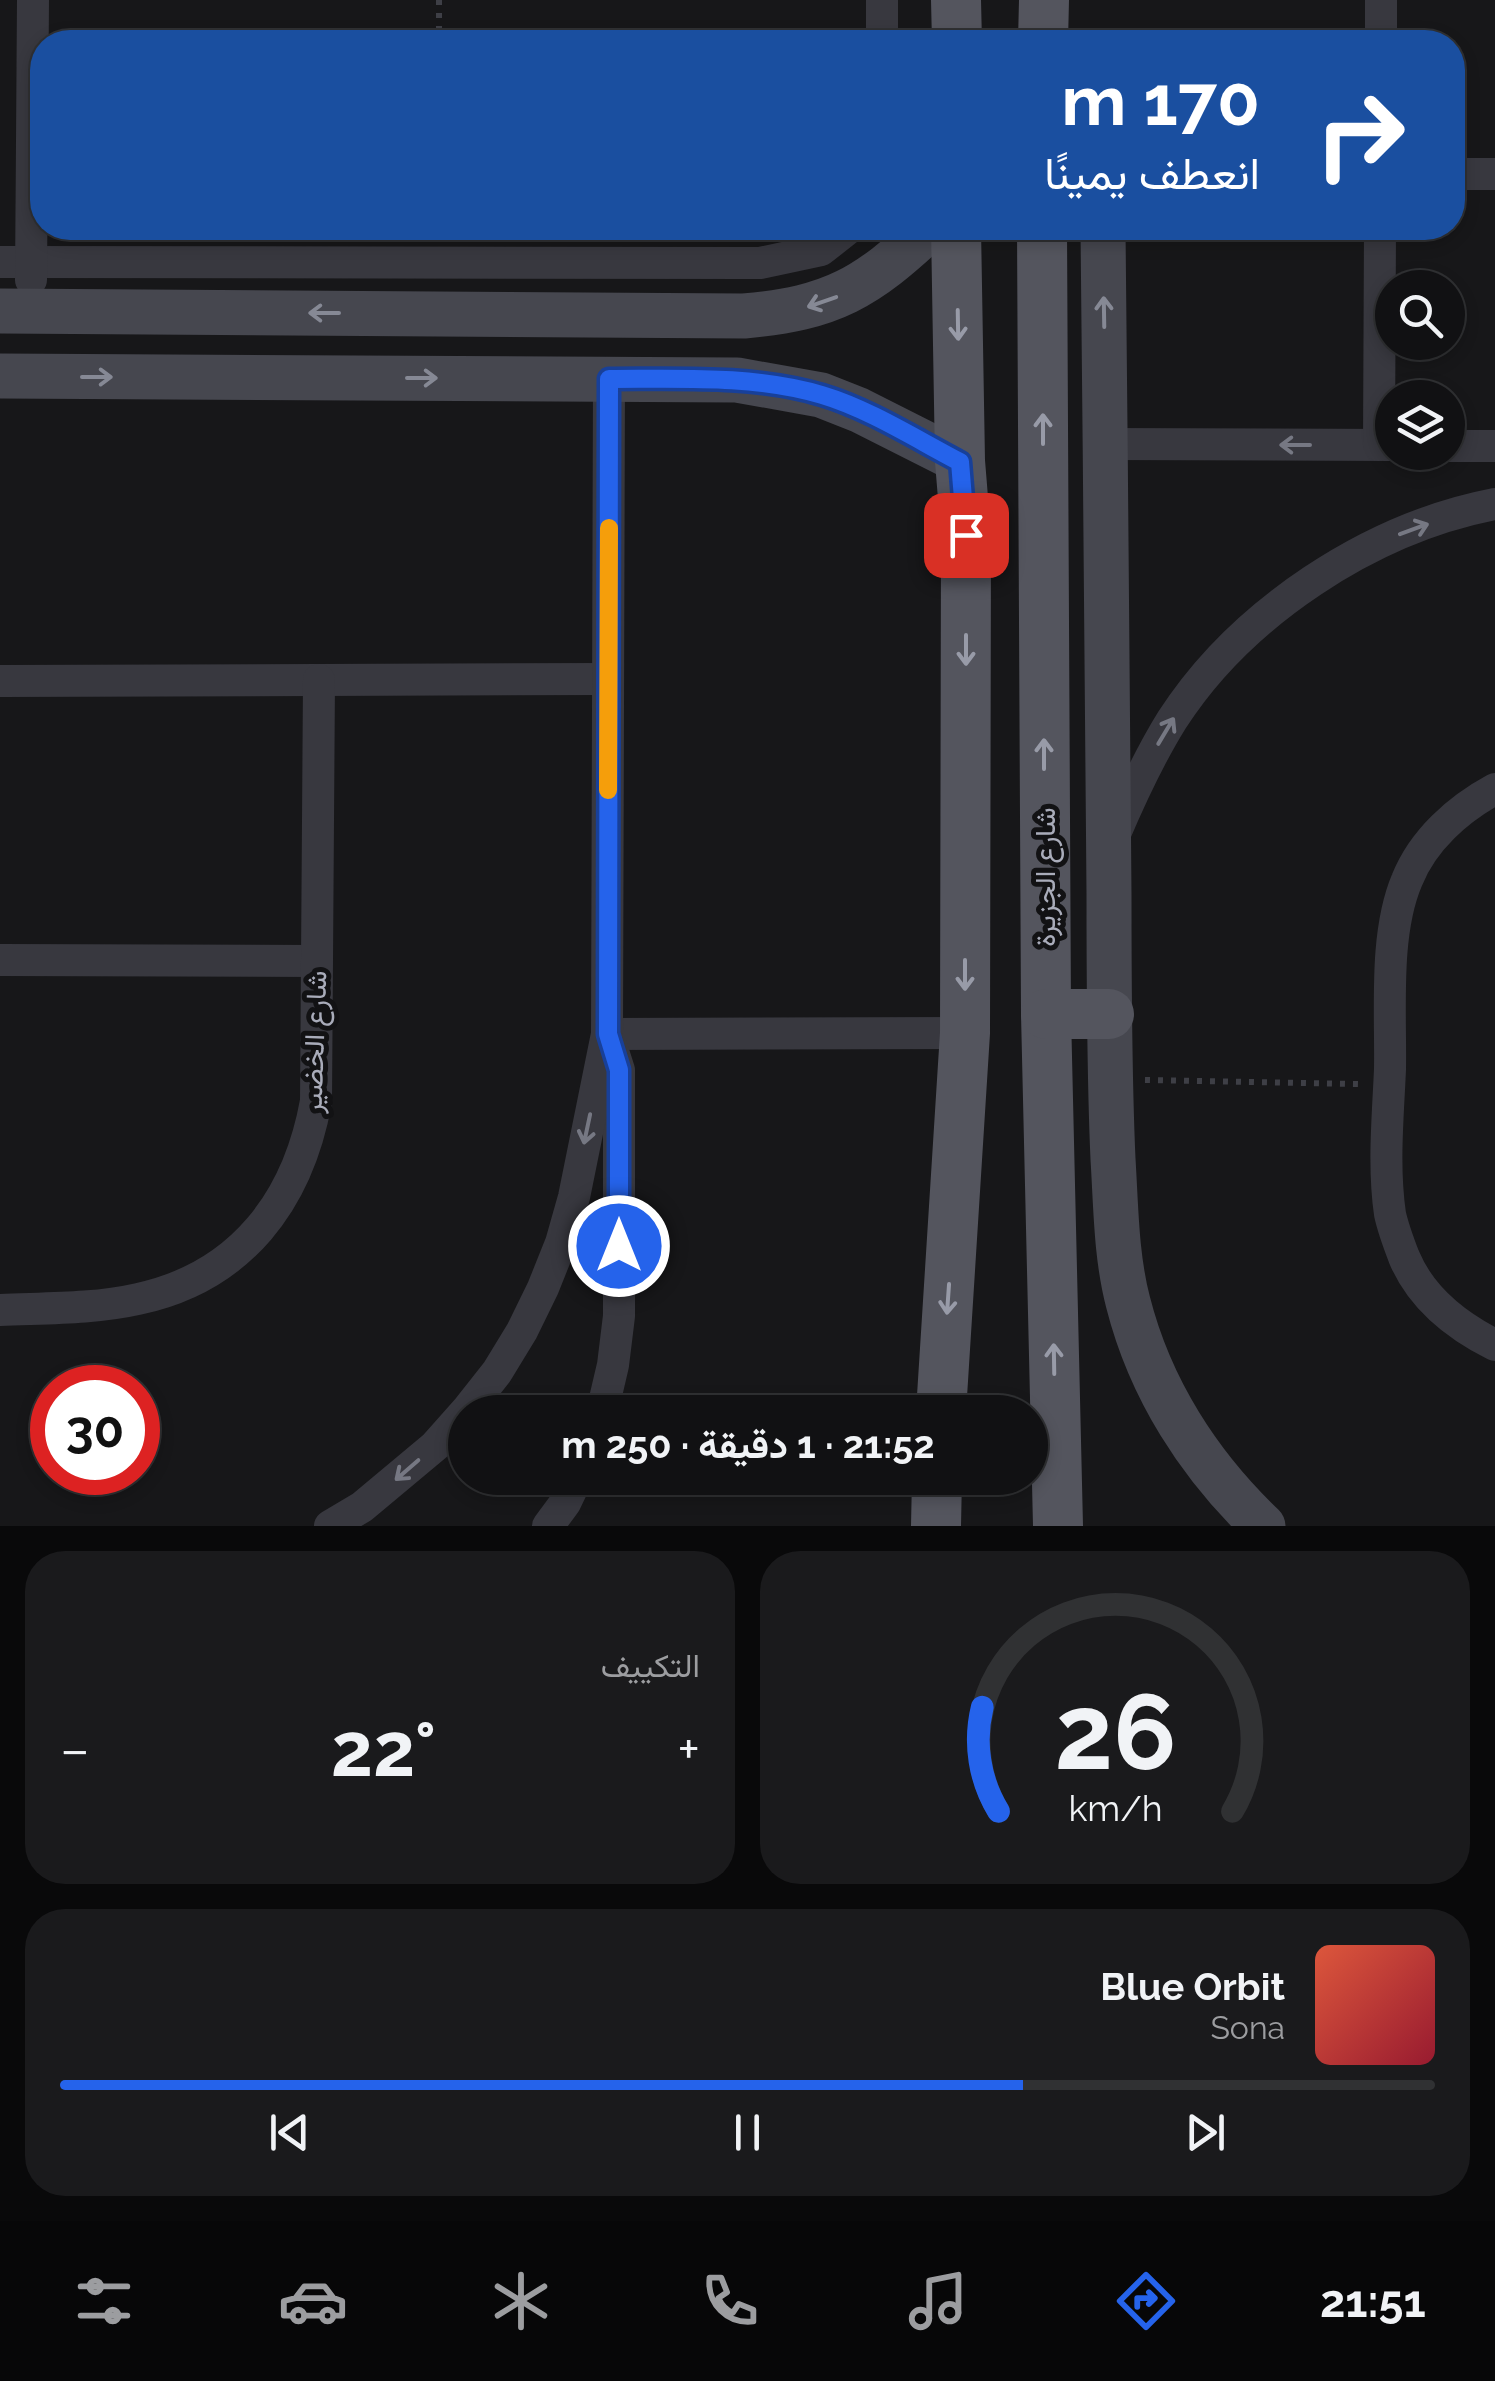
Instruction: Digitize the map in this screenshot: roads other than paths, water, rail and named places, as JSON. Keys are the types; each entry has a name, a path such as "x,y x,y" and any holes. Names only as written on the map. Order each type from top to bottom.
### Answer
{"main road":[{"path":"956,0 957,30"},
{"path":"1043,30 1044,0"},
{"path":"942,1395 966,1033 966,535 960,462 956,240"},
{"name":"شارع الجزيرة","path":"1042,240 1046,1014 1058,1526"},
{"path":"1046,1014 1109,1014"},
{"path":"936,1526 937,1495"}],"street":[{"path":"31,30 33,0"},
{"path":"882,0 882,30"},
{"path":"1381,0 1381,30"},
{"path":"30,46 15,311 744,316 786,312 827,302 865,283 917,240"},
{"path":"1465,174 1495,174"},
{"path":"16,262 760,263 822,250 834,240"},
{"path":"1103,240 1109,1014 1117,1238 1127,1301 1165,1399 1191,1444 1235,1499 1263,1526"},
{"path":"1380,240 1384,380"},
{"path":"0,376 736,380 822,395 960,462"},
{"path":"330,1526 362,1507 435,1446 496,1372 543,1288 574,1197 608,1034 609,379"},
{"path":"1105,444 1375,446"},
{"path":"1465,446 1495,446"},
{"path":"1108,850 1137,781 1174,717 1220,659 1274,609 1335,566 1401,532 1495,504"},
{"path":"0,681 608,679"},
{"name":"شارع الخضير","path":"0,1310 136,1300 203,1275 233,1255 259,1230 298,1170 310,1136 316,1101 320,680"},
{"path":"1495,790 1471,802 1434,836 1407,879 1393,927 1387,1170 1390,1216 1406,1260 1431,1299 1466,1330 1495,1345"},
{"path":"0,960 316,961"},
{"path":"608,1034 966,1033"},
{"path":"606,1395 619,1316 619,1070 608,1034"},
{"path":"548,1526 570,1495"}]}
